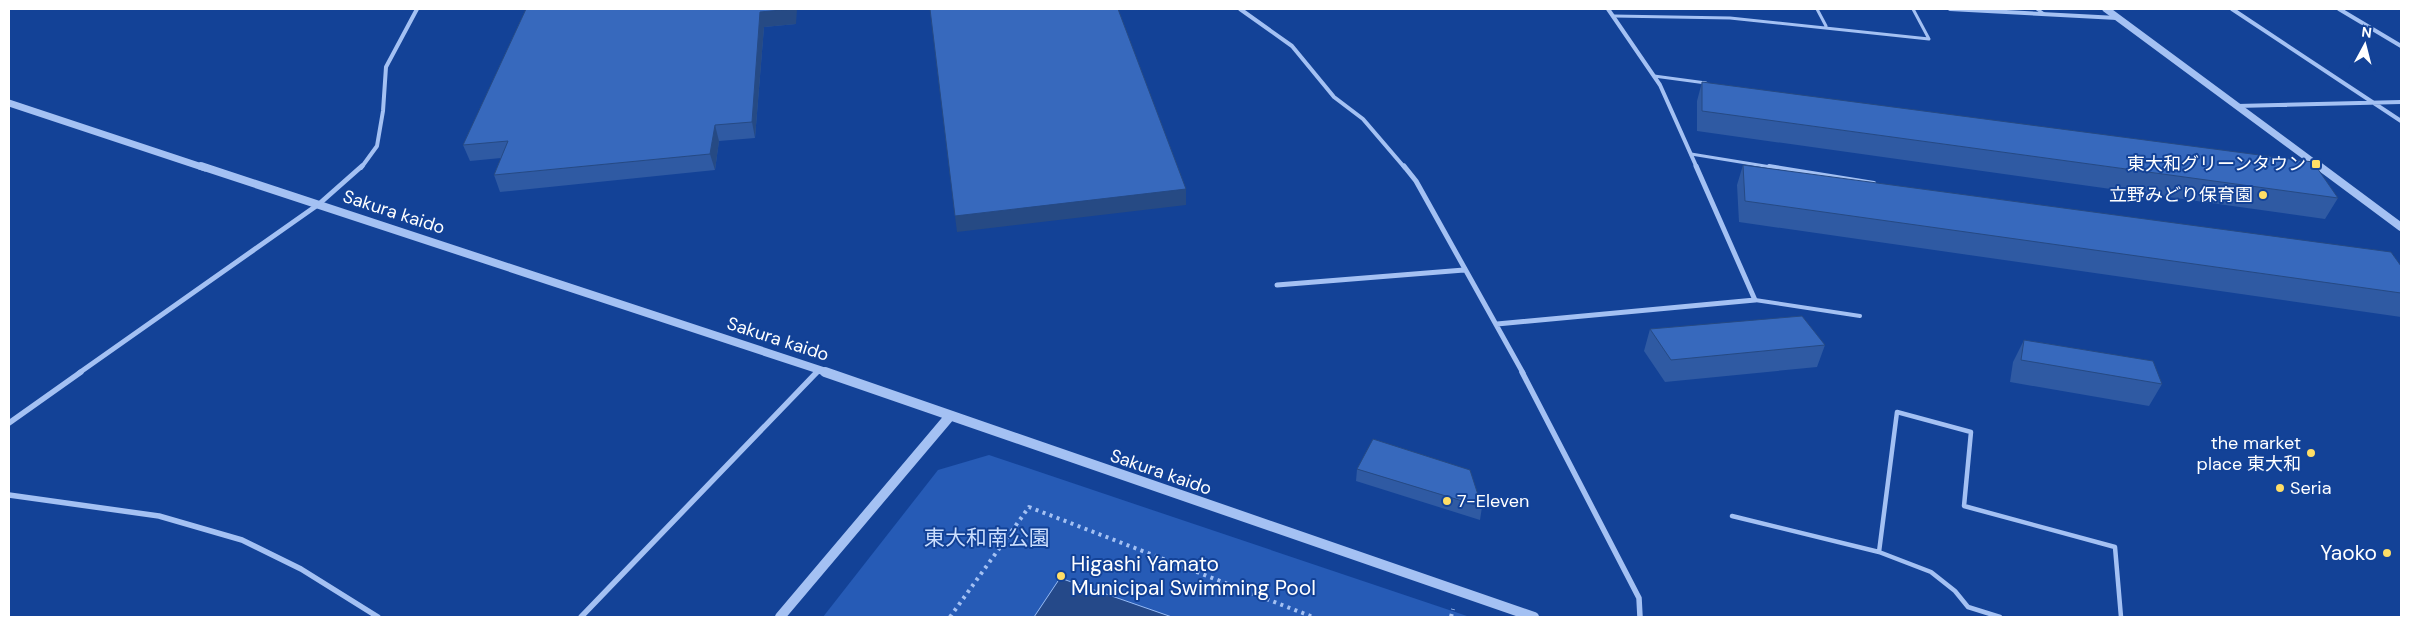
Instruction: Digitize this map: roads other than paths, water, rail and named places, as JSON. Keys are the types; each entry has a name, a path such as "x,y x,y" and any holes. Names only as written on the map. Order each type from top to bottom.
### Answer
{"street":[{"path":"9,423 319,204 358,172 377,146 383,112 386,67 417,9"},
{"path":"1240,9 1292,46 1334,97 1363,119 1416,181 1464,270 1497,324 1639,598 1640,617"},
{"path":"1497,324 1755,300 1660,85 1608,9"},
{"path":"1950,9 2118,18"},
{"path":"2106,9 2401,226"},
{"path":"2232,9 2401,121"},
{"path":"2339,9 2401,46"},
{"path":"2237,106 2401,102"},
{"name":"Sakura kaido","path":"9,103 819,370 1534,617"},
{"path":"1277,285 1464,270"},
{"path":"581,617 819,370"},
{"path":"780,617 950,416"},
{"path":"9,495 158,516 242,540 301,569 378,617"}],"lane":[{"path":"1816,9 1826,27"},
{"path":"1614,16 1730,18 1930,39 1912,9"},
{"path":"2037,9 2044,14"},
{"path":"1654,76 1714,84"},
{"path":"1691,154 1884,184"},
{"path":"1755,300 1860,316"},
{"path":"1878,552 1897,412 1971,432 1964,506 2115,547 2121,617"},
{"path":"1732,516 1878,552 1931,572 1956,591 1968,607 2000,617"}],"place":[{"name":"東大和グリーンタウン","path":"2316,164"},
{"name":"立野みどり保育園","path":"2263,195"},
{"name":"the market place 東大和","path":"2311,453"},
{"name":"Seria","path":"2280,488"},
{"name":"7-Eleven","path":"1447,501"},
{"name":"Yaoko","path":"2387,553"},
{"name":"Higashi Yamato Municipal Swimming Pool","path":"1061,576"}],"park label":[{"name":"東大和南公園","path":"987,538"}]}
